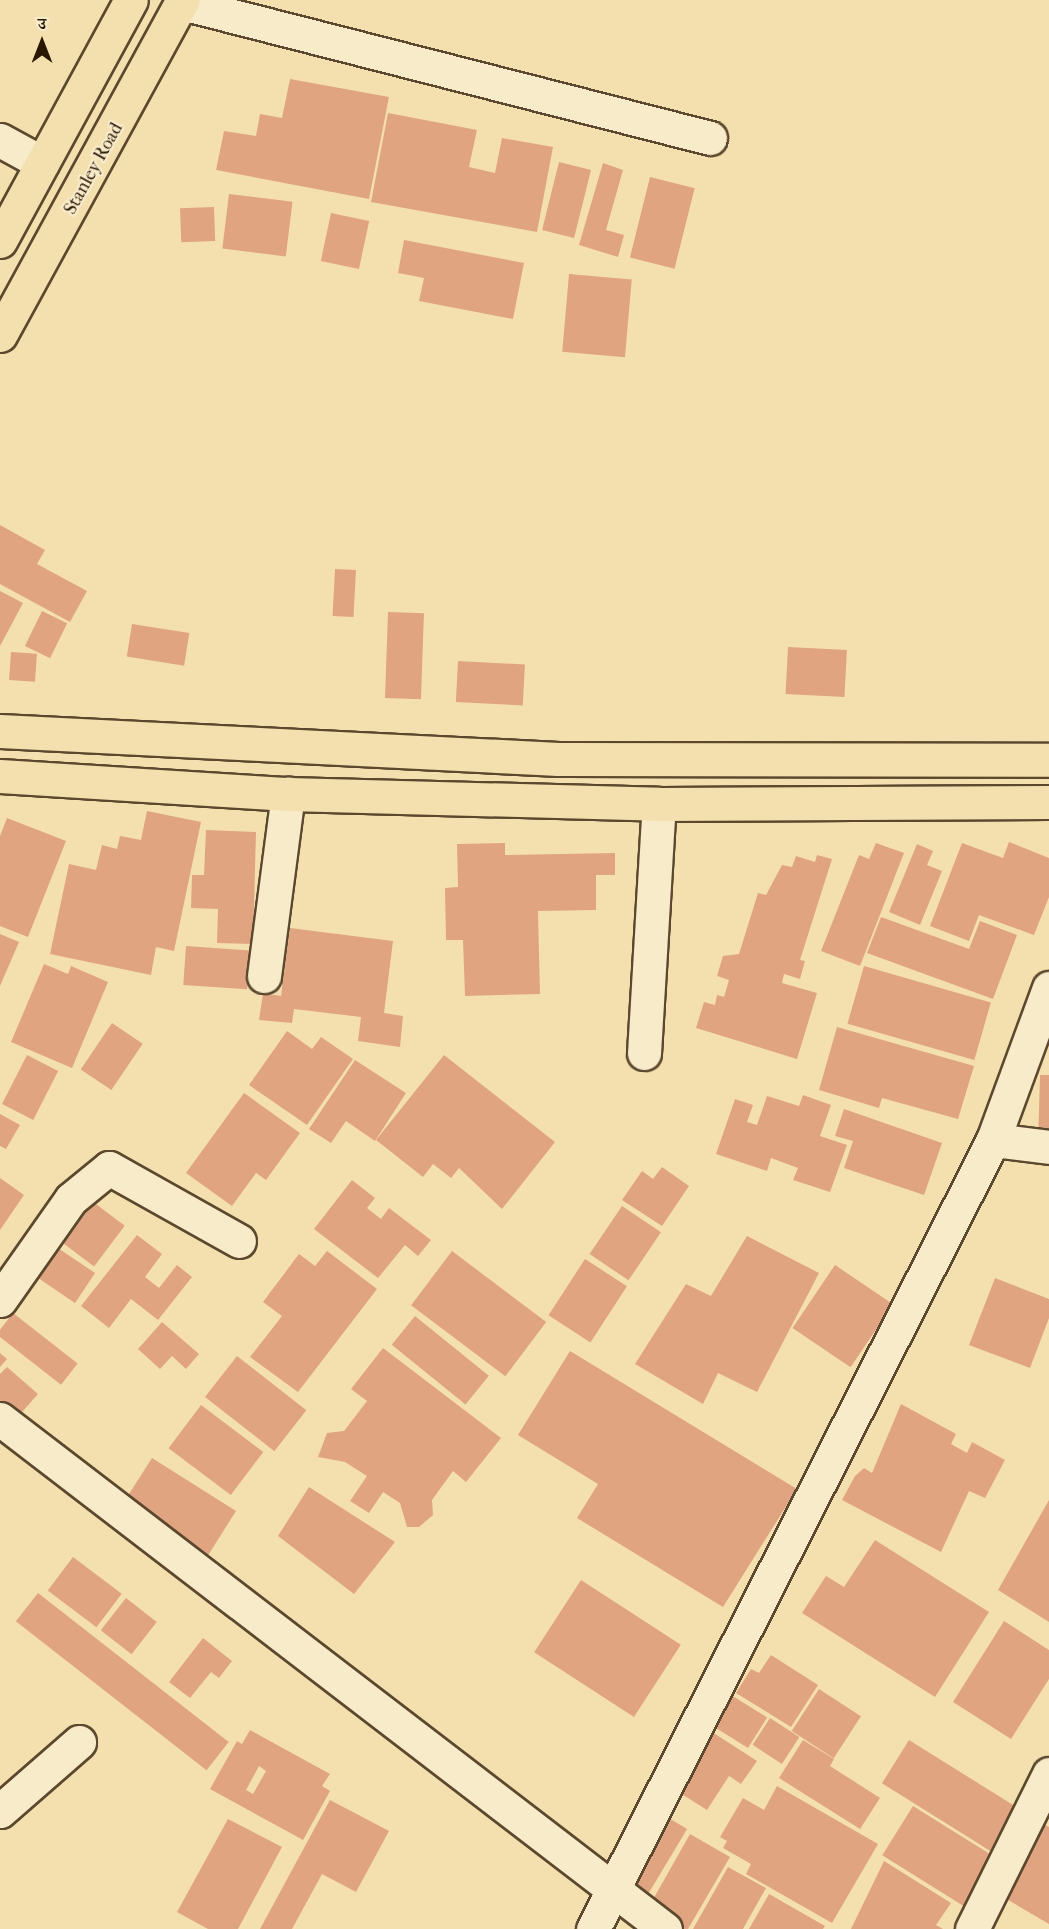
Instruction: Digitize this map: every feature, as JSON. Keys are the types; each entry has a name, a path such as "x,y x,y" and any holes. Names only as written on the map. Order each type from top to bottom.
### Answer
{"main road":[{"path":"0,241 131,0"},
{"name":"Stanley Road","path":"0,335 183,2"},
{"path":"0,731 558,759 1049,760"},
{"path":"0,776 288,794 659,804 1049,802"}],"street":[{"path":"183,2 710,138"},
{"path":"0,140 42,163"},
{"path":"264,976 288,794"},
{"path":"644,1053 659,804"},
{"path":"592,1929 616,1889 993,1140 1049,988"},
{"path":"993,1140 1049,1147"},
{"path":"0,1300 71,1199 109,1168 239,1242"},
{"path":"0,1419 616,1889 665,1929"},
{"path":"0,1811 79,1742"},
{"path":"980,1927 1049,1774"}],"building":[{"path":"290,79 389,97 369,199 216,170 224,131 256,136 260,114 282,118"},
{"path":"388,113 477,130 469,167 495,173 502,138 553,147 537,232 371,202"},
{"path":"559,162 591,170 574,238 542,230"},
{"path":"603,163 623,170 606,230 624,235 618,257 579,245"},
{"path":"650,177 695,188 675,269 630,258"},
{"path":"229,194 293,202 286,256 222,249"},
{"path":"214,207 215,241 181,242 180,208"},
{"path":"331,213 369,221 359,269 321,261"},
{"path":"404,240 524,263 513,319 419,301 424,278 398,273"},
{"path":"569,274 632,279 625,357 562,352"},
{"path":"0,525 45,550 37,564 87,591 70,622 0,584"},
{"path":"335,569 356,570 354,617 333,616"},
{"path":"0,591 23,603 0,646"},
{"path":"42,611 67,623 50,658 25,646"},
{"path":"388,612 424,613 421,699 385,698"},
{"path":"132,624 189,633 184,666 127,657"},
{"path":"788,647 847,650 844,697 786,694"},
{"path":"11,652 37,654 35,682 9,680"},
{"path":"458,661 525,665 523,705 456,702"},
{"path":"147,811 201,822 174,951 156,947 151,975 50,954 69,864 96,870 102,845 117,849 120,836 141,840"},
{"path":"7,818 66,841 28,937 0,926 0,836"},
{"path":"206,830 256,832 253,944 217,943 218,909 191,908 192,875 204,875"},
{"path":"1009,842 1049,858 1049,897 1034,935 979,915 969,941 930,926 962,843 1003,858"},
{"path":"505,843 505,855 615,853 615,875 596,875 596,910 538,911 540,994 465,996 463,940 446,940 445,888 458,887 457,844"},
{"path":"876,843 904,853 860,966 821,951 859,855 869,859"},
{"path":"917,844 933,851 927,865 942,871 920,925 889,912"},
{"path":"817,855 832,859 800,960 805,961 800,979 784,974 782,983 817,993 797,1059 696,1028 704,1002 715,1005 717,995 724,997 729,980 717,976 723,956 739,954 758,893 766,895 782,865 792,867 796,856 815,862"},
{"path":"881,917 969,949 980,921 1017,935 993,999 867,953"},
{"path":"290,928 393,941 384,1013 403,1016 400,1047 358,1041 361,1017 294,1009 292,1023 259,1020 263,993 281,996"},
{"path":"0,934 19,942 0,986"},
{"path":"186,946 250,950 247,989 183,985"},
{"path":"44,964 68,974 71,966 108,982 72,1068 11,1042"},
{"path":"864,966 991,1002 974,1060 847,1024"},
{"path":"112,1023 143,1044 111,1090 81,1069"},
{"path":"837,1027 974,1066 958,1119 882,1098 879,1108 819,1090"},
{"path":"287,1031 312,1049 321,1037 353,1059 307,1125 249,1085"},
{"path":"27,1055 58,1071 33,1120 2,1104"},
{"path":"444,1055 555,1142 502,1209 459,1168 451,1178 433,1164 423,1177 376,1140"},
{"path":"355,1060 406,1093 375,1141 346,1121 331,1143 309,1129"},
{"path":"1040,1075 1049,1075 1049,1146 1038,1145"},
{"path":"244,1093 300,1133 266,1180 256,1173 232,1206 186,1173"},
{"path":"803,1095 831,1105 820,1136 847,1145 830,1192 793,1180 798,1168 771,1158 767,1171 716,1154 735,1099 753,1105 747,1122 757,1125 767,1096 799,1106"},
{"path":"844,1109 942,1143 924,1195 844,1168 853,1141 835,1136"},
{"path":"0,1114 20,1125 6,1149 0,1146"},
{"path":"662,1167 689,1186 662,1226 622,1200 642,1171 653,1179"},
{"path":"0,1178 24,1195 0,1230"},
{"path":"352,1180 375,1198 367,1208 381,1219 389,1208 431,1240 418,1256 405,1245 378,1278 314,1229"},
{"path":"80,1192 125,1226 94,1266 49,1233"},
{"path":"622,1206 661,1232 629,1280 590,1254"},
{"path":"137,1235 162,1254 145,1277 159,1288 177,1265 192,1277 158,1320 131,1299 109,1328 81,1306"},
{"path":"747,1236 819,1273 757,1392 718,1373 703,1404 635,1364 686,1284 711,1296"},
{"path":"52,1244 95,1273 75,1303 32,1274"},
{"path":"327,1251 377,1289 298,1392 250,1357 282,1316 263,1302 299,1254 315,1266"},
{"path":"452,1251 546,1322 505,1376 411,1305"},
{"path":"585,1259 627,1286 590,1342 549,1315"},
{"path":"835,1265 893,1304 851,1367 793,1328"},
{"path":"995,1278 1049,1299 1049,1318 1030,1368 969,1345"},
{"path":"13,1313 78,1363 61,1385 0,1337 0,1330"},
{"path":"415,1316 489,1376 466,1405 392,1345"},
{"path":"162,1322 199,1354 186,1369 172,1356 160,1369 138,1349"},
{"path":"383,1348 501,1438 466,1482 453,1471 432,1500 433,1515 419,1527 407,1527 400,1503 383,1492 369,1513 350,1501 367,1476 345,1462 318,1457 327,1433 344,1431 367,1401 351,1389"},
{"path":"570,1351 797,1489 723,1607 577,1518 598,1484 518,1435"},
{"path":"0,1353 7,1359 0,1367"},
{"path":"237,1356 306,1410 274,1451 205,1397"},
{"path":"7,1367 38,1394 8,1428 0,1420 0,1374"},
{"path":"901,1404 956,1434 951,1444 967,1453 972,1442 1005,1460 985,1498 969,1491 941,1552 842,1500 855,1476 864,1468 872,1473"},
{"path":"201,1405 263,1452 231,1495 169,1448"},
{"path":"152,1458 236,1511 195,1576 120,1508"},
{"path":"309,1487 395,1542 354,1594 278,1536"},
{"path":"1049,1500 1049,1622 998,1590"},
{"path":"875,1540 989,1612 935,1697 802,1613 826,1576 844,1587"},
{"path":"73,1557 122,1594 96,1627 48,1591"},
{"path":"581,1580 681,1645 634,1717 534,1652"},
{"path":"38,1593 229,1742 207,1770 16,1621"},
{"path":"126,1598 157,1622 131,1654 101,1630"},
{"path":"1004,1621 1049,1650 1049,1679 1011,1739 953,1702"},
{"path":"203,1638 232,1661 219,1678 211,1672 190,1698 169,1682"},
{"path":"771,1655 818,1685 791,1727 736,1693 751,1669 759,1673"},
{"path":"819,1689 861,1716 834,1758 792,1731"},
{"path":"723,1690 767,1718 748,1748 704,1721"},
{"path":"770,1718 799,1737 782,1764 753,1745"},
{"path":"706,1728 757,1761 741,1784 729,1776 707,1810 669,1786"},
{"path":"250,1730 330,1774 322,1786 330,1791 303,1840 210,1789 237,1741 242,1744","holes":["259,1766 266,1771 253,1794 246,1790"]},
{"path":"803,1740 834,1759 830,1766 880,1798 860,1829 779,1778"},
{"path":"909,1740 1021,1810 994,1853 882,1783"},
{"path":"777,1786 878,1844 832,1923 746,1874 751,1864 723,1848 727,1841 720,1837 743,1798 764,1810"},
{"path":"330,1800 389,1831 356,1892 322,1874 292,1929 260,1929"},
{"path":"913,1806 1000,1860 969,1909 882,1855"},
{"path":"652,1808 687,1829 635,1917 599,1895"},
{"path":"228,1819 282,1847 238,1929 208,1929 177,1912"},
{"path":"1038,1821 1049,1827 1049,1924 1003,1897"},
{"path":"690,1834 730,1857 688,1929 644,1929 638,1926"},
{"path":"884,1861 951,1903 936,1925 943,1929 851,1929"},
{"path":"728,1867 766,1888 743,1929 693,1929"},
{"path":"769,1894 825,1926 823,1929 749,1929"}]}
